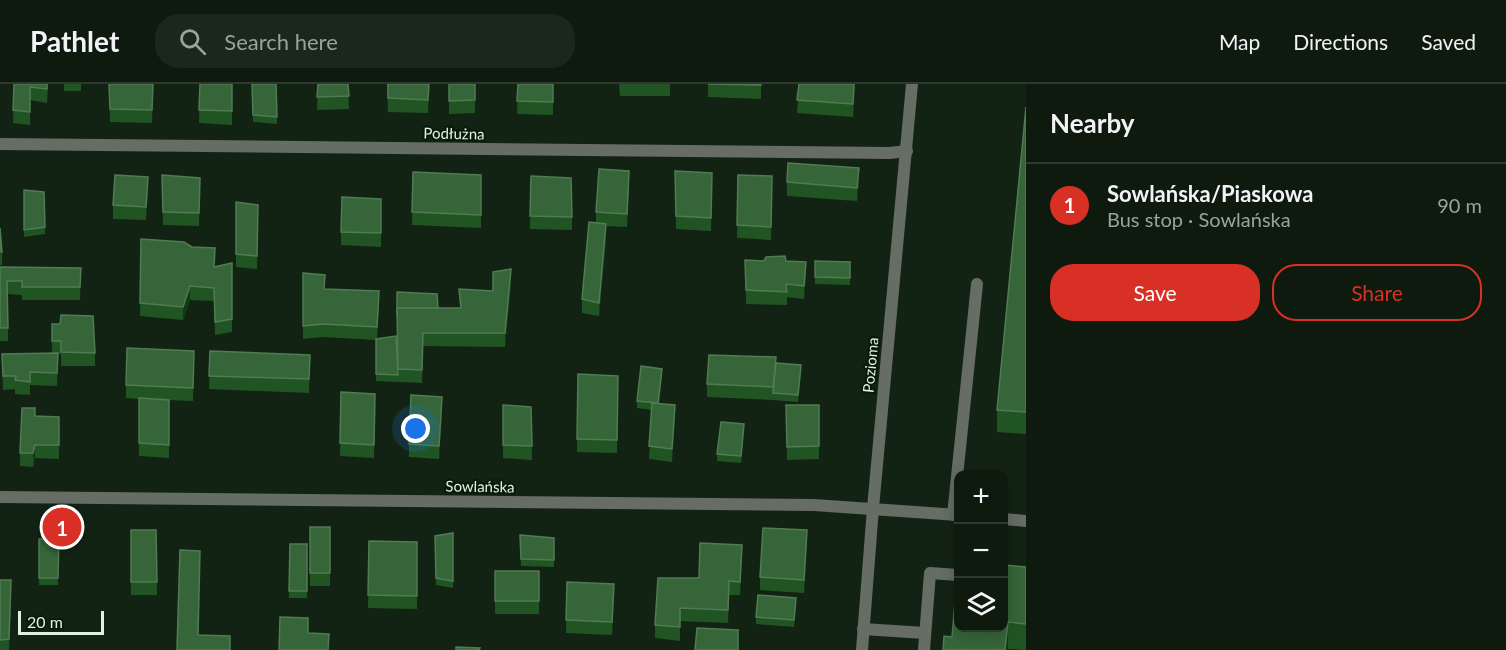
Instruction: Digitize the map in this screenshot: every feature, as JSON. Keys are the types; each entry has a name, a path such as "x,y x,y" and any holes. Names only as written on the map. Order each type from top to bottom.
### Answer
{"street":[{"name":"Pozioma","path":"862,650 912,84"},
{"name":"Podłużna","path":"0,144 866,153 907,151"},
{"path":"960,470 977,284"},
{"name":"Sowlańska","path":"0,497 814,506 954,515"},
{"path":"1008,519 1026,521"},
{"path":"924,650 930,573 954,575"},
{"path":"863,629 925,633"}],"building":[{"path":"14,84 47,84 47,89 30,87 30,112 13,110"},
{"path":"109,84 153,84 152,110 110,109"},
{"path":"200,84 232,84 232,111 199,110"},
{"path":"252,84 276,84 277,117 253,115"},
{"path":"318,84 348,84 349,96 317,97"},
{"path":"388,84 429,84 428,100 388,98"},
{"path":"449,84 475,84 475,100 449,101"},
{"path":"518,84 553,84 553,102 517,101"},
{"path":"708,84 761,84 761,85"},
{"path":"799,84 854,84 853,104 797,100"},
{"path":"1026,107 1026,412 997,410"},
{"path":"788,163 859,168 857,188 787,182"},
{"path":"599,169 629,171 627,214 596,212"},
{"path":"675,171 712,173 711,218 676,216"},
{"path":"413,172 481,175 481,215 412,212"},
{"path":"115,175 148,177 146,207 113,205"},
{"path":"162,175 200,178 199,213 163,212"},
{"path":"738,175 772,176 771,227 737,225"},
{"path":"531,176 571,178 572,217 530,216"},
{"path":"24,190 44,192 45,227 24,230"},
{"path":"342,197 381,199 381,233 341,232"},
{"path":"236,202 258,205 257,256 236,254"},
{"path":"589,222 606,224 599,303 582,299"},
{"path":"0,228 2,252 0,251"},
{"path":"141,239 184,242 192,247 215,248 214,267 232,263 232,319 215,322 214,288 190,286 183,307 140,303"},
{"path":"785,256 786,261 806,262 804,286 786,284 787,292 746,290 745,260 764,261 766,257"},
{"path":"815,261 850,262 850,278 815,277"},
{"path":"0,267 81,268 80,287 22,287 22,281 7,281 8,328 0,328"},
{"path":"511,269 505,333 423,333 422,370 398,369 397,308 461,308 459,289 493,291 493,272"},
{"path":"303,273 325,275 324,289 379,291 377,327 323,324 303,326"},
{"path":"397,292 437,294 438,308 397,308"},
{"path":"61,315 93,316 95,353 61,352 61,341 52,341 52,324 60,324"},
{"path":"396,336 398,375 376,374 376,339"},
{"path":"127,348 194,351 193,388 126,385"},
{"path":"210,351 310,355 309,379 209,376"},
{"path":"58,353 57,373 30,372 30,382 15,380 16,376 3,376 2,354"},
{"path":"709,355 776,357 773,387 707,384"},
{"path":"776,363 801,365 798,395 773,393"},
{"path":"641,366 662,369 658,403 637,401"},
{"path":"578,374 618,376 617,440 577,439"},
{"path":"341,392 375,394 374,445 340,443"},
{"path":"411,395 442,397 439,446 409,444"},
{"path":"139,398 169,400 169,445 139,443"},
{"path":"652,403 675,405 672,449 649,446"},
{"path":"503,405 531,407 532,446 503,445"},
{"path":"786,405 819,405 819,446 787,447"},
{"path":"22,408 35,408 35,416 59,417 59,445 35,445 33,453 20,453"},
{"path":"721,422 744,424 741,456 717,454"},
{"path":"310,527 330,527 330,573 310,573"},
{"path":"763,528 807,530 804,580 760,577"},
{"path":"131,530 156,530 157,582 131,582"},
{"path":"453,533 453,581 436,578 435,536"},
{"path":"520,535 554,538 554,560 521,559"},
{"path":"39,539 59,539 58,578 39,578"},
{"path":"369,541 417,542 417,596 368,595"},
{"path":"700,543 742,545 740,582 729,581 728,610 680,608 680,627 655,625 658,578 699,578"},
{"path":"290,544 307,544 307,591 289,591"},
{"path":"180,550 200,551 198,635 230,636 230,650 177,650"},
{"path":"1008,565 1026,567 1026,624 1008,622"},
{"path":"495,571 539,571 539,601 495,601"},
{"path":"0,580 11,580 9,639 0,640"},
{"path":"567,582 614,584 612,622 566,620"},
{"path":"758,595 796,598 794,620 756,617"},
{"path":"954,614 954,632 1007,632 1005,650 943,650 944,636 952,637"},
{"path":"280,617 308,618 308,633 329,634 328,650 279,650"},
{"path":"697,628 738,630 738,650 695,650"},
{"path":"456,647 480,648 479,650 456,650"}],"place":[{"name":"Sowlańska/Piaskowa","path":"62,527"}]}
